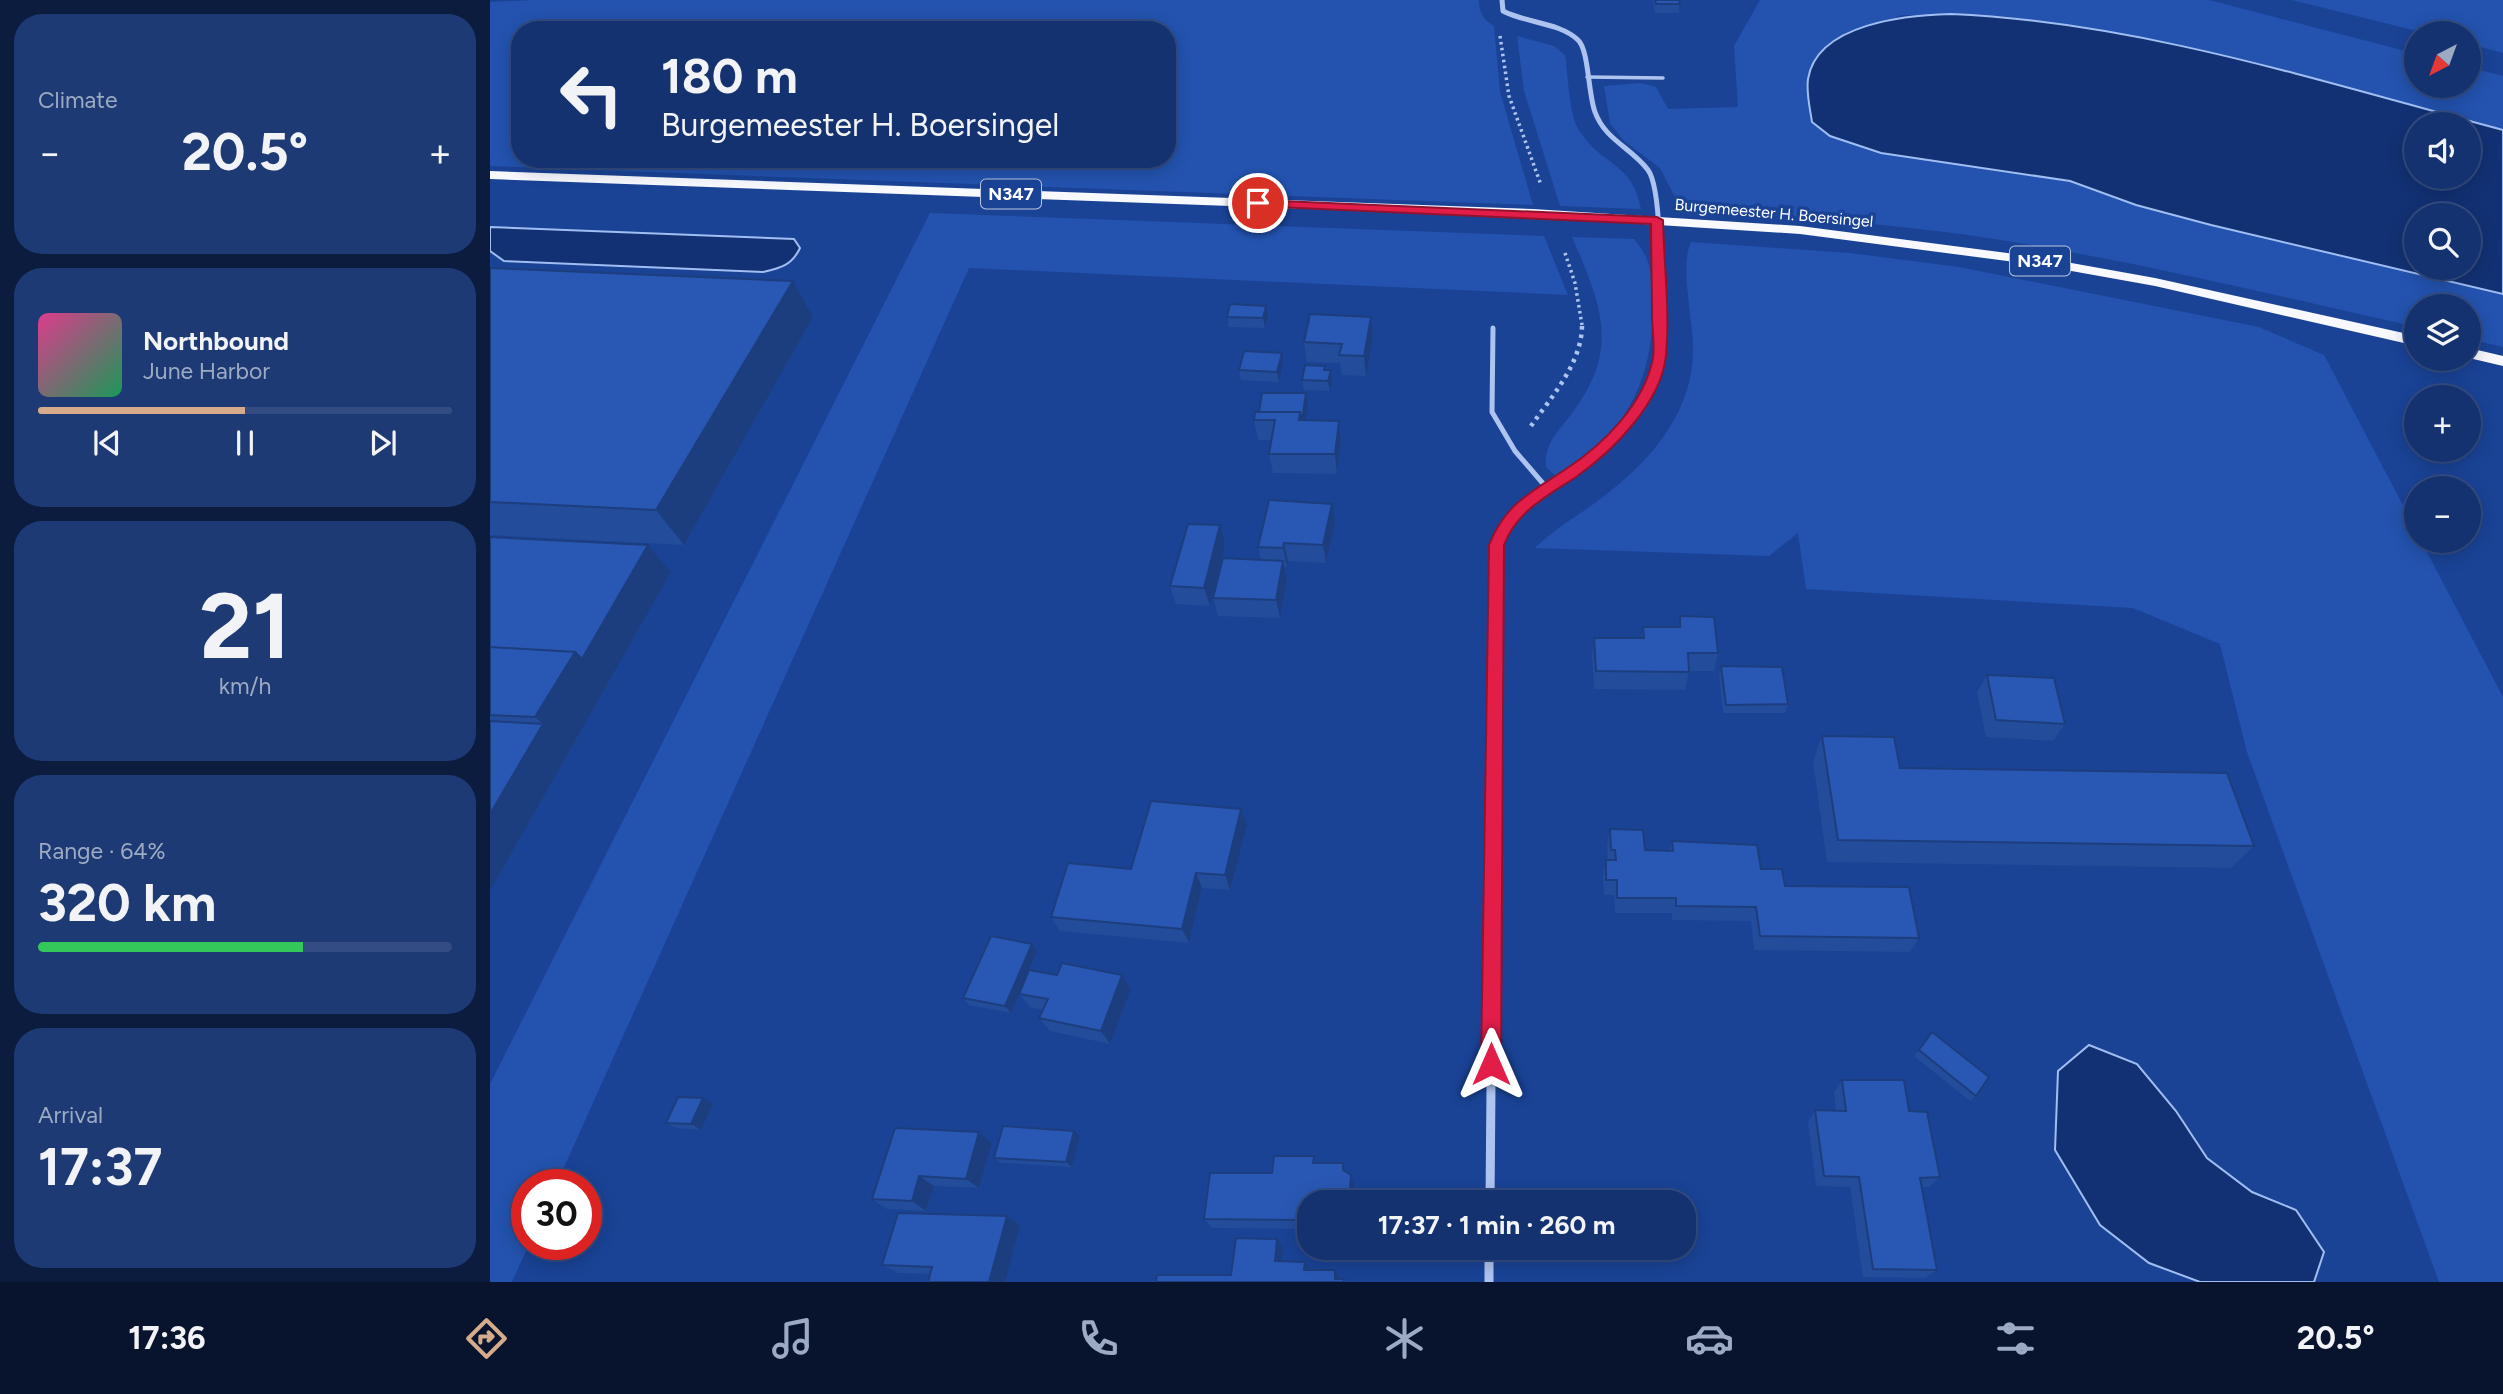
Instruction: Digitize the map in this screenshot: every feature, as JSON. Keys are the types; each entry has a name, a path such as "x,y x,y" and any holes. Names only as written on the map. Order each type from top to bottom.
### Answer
{"main road":[{"name":"Burgemeester H. Boersingel","path":"490,175 1657,220 1800,230 1999,255 2155,282 2404,338"},
{"path":"2481,356 2503,361"}],"street":[{"path":"1490,1190 1496,545 1504,525 1516,510 1580,467 1618,434 1639,407 1660,357 1657,220 1651,176 1639,160 1607,134 1592,111 1583,46 1578,38 1555,28 1525,23 1503,11 1502,0"},
{"path":"1489,1260 1489,1282"}],"lane":[{"path":"1587,77 1663,78"},
{"path":"1493,328 1492,412 1515,451 1546,488"}],"path":[{"path":"1503,11 1503,66 1509,96 1543,190"},
{"path":"1515,451 1573,365 1584,334 1581,297 1565,253"}],"shaded area":[{"path":"1479,0 1482,15 1494,26 1500,92 1533,205 543,168 1176,168 1176,21 511,21 511,167 490,166 490,2"},
{"path":"1760,0 2209,0 2404,51 2404,98 2482,98 2482,70 2503,76 2503,130 2481,124 2481,112 2434,112 2167,42 2003,16 1902,15 1835,40 1810,71 1808,81 1820,126 1830,136 1994,171 2070,181 2136,205 2404,271 2404,280 2444,280 2503,294 2503,347 2481,342 2481,294 2404,294 2404,324 2190,276 2018,243 1893,226 1687,210 1678,203 1660,168 1623,140 1610,123 1604,86 1641,83 1656,87 1668,109 1738,107 1734,46"},
{"path":"2292,0 2503,0 2503,53 2482,47 2482,21 2404,21 2404,28"},
{"path":"1951,14 2021,19 2091,29 2230,57 2437,112 2404,112 2404,189 2481,189 2481,124 2503,130 2503,294 2444,280 2481,280 2481,203 2404,203 2404,271 2136,205 2070,181 1881,153 1830,136 1812,122 1808,79 1815,60 1828,45 1867,26 1912,17"},
{"path":"1517,36 1554,46 1565,55 1571,105 1579,130 1597,151 1631,182 1641,209 1560,206 1524,91"},
{"path":"930,213 1544,236 1568,295 969,268 563,1169 511,1169 511,1260 522,1260 512,1282 490,1282 490,1084"},
{"path":"490,227 794,239 800,248 785,265 763,272 504,261 490,251"},
{"path":"1572,237 1634,239 1645,254 1649,267 1652,328 1642,380 1632,402 1602,443 1558,478 1546,467 1549,445 1586,392 1596,370 1601,349 1598,307"},
{"path":"1691,242 1850,253 1959,267 2259,327 2324,355 2404,507 2404,553 2427,553 2503,697 2503,1282 2439,1282 2247,752 2220,644 2133,608 1806,589 1798,533 1769,556 1535,548 1614,489 1648,457 1675,419 1691,376 1693,352 1686,265"},
{"path":"2089,1045 2137,1064 2176,1111 2207,1158 2252,1192 2296,1210 2324,1252 2314,1282 2200,1282 2149,1263 2100,1225 2055,1150 2058,1071"}],"building":[{"path":"1655,0 1679,0 1680,4 1656,4"},
{"path":"490,268 793,281 656,510 490,502"},
{"path":"1230,304 1266,306 1263,318 1227,317"},
{"path":"1310,314 1371,317 1364,356 1339,355 1342,344 1304,342"},
{"path":"1244,351 1282,353 1277,372 1239,370"},
{"path":"1305,365 1325,366 1324,370 1331,370 1328,381 1302,380"},
{"path":"1262,393 1306,393 1302,420 1300,412 1259,412"},
{"path":"1255,412 1300,412 1299,420 1339,421 1335,454 1269,454 1275,420 1254,420"},
{"path":"1269,500 1332,504 1323,545 1284,543 1283,548 1258,547"},
{"path":"1188,524 1220,525 1204,588 1170,586"},
{"path":"490,537 648,545 582,659 575,652 490,647"},
{"path":"1223,558 1283,561 1276,600 1213,598"},
{"path":"1680,616 1714,617 1718,653 1688,653 1689,672 1596,671 1594,638 1644,638 1643,627 1680,627"},
{"path":"490,647 575,652 535,717 490,715"},
{"path":"1721,666 1782,667 1788,704 1726,705"},
{"path":"1987,675 2054,678 2065,724 1996,720"},
{"path":"490,721 543,724 490,814"},
{"path":"1822,736 1894,737 1900,768 2227,773 2254,846 1838,840"},
{"path":"1151,801 1241,809 1225,875 1196,873 1182,929 1051,917 1068,863 1131,869"},
{"path":"1610,829 1643,830 1645,850 1673,851 1672,841 1757,845 1761,869 1782,869 1785,886 1909,887 1919,938 1760,936 1756,907 1676,906 1676,898 1617,898 1617,880 1606,880 1606,860 1616,860 1615,850 1611,850"},
{"path":"991,936 1032,944 1005,1006 963,998"},
{"path":"1062,963 1122,975 1101,1031 1039,1018 1048,999 1019,994 1029,970 1057,975"},
{"path":"1932,1032 1989,1077 1976,1096 1919,1050"},
{"path":"1842,1080 1904,1080 1909,1111 1927,1112 1940,1177 1920,1178 1937,1270 1873,1269 1859,1177 1824,1176 1815,1110 1846,1111"},
{"path":"678,1097 703,1098 691,1124 666,1123"},
{"path":"1003,1126 1074,1131 1066,1162 994,1158"},
{"path":"895,1128 979,1132 966,1179 919,1176 912,1201 872,1199"},
{"path":"1274,1156 1314,1156 1313,1163 1343,1163 1343,1170 1351,1175 1350,1190 1297,1190 1297,1220 1204,1219 1210,1173 1272,1173"},
{"path":"898,1213 1007,1216 989,1282 928,1282 932,1267 882,1265"},
{"path":"1236,1238 1277,1239 1275,1261 1305,1262 1304,1270 1335,1270 1335,1279 1344,1279 1344,1282 1156,1282 1157,1275 1231,1275"}],"route":[{"path":"1258,203 1657,220 1660,357 1639,407 1618,434 1580,467 1527,500 1516,510 1504,525 1496,545 1491,1064"}]}
